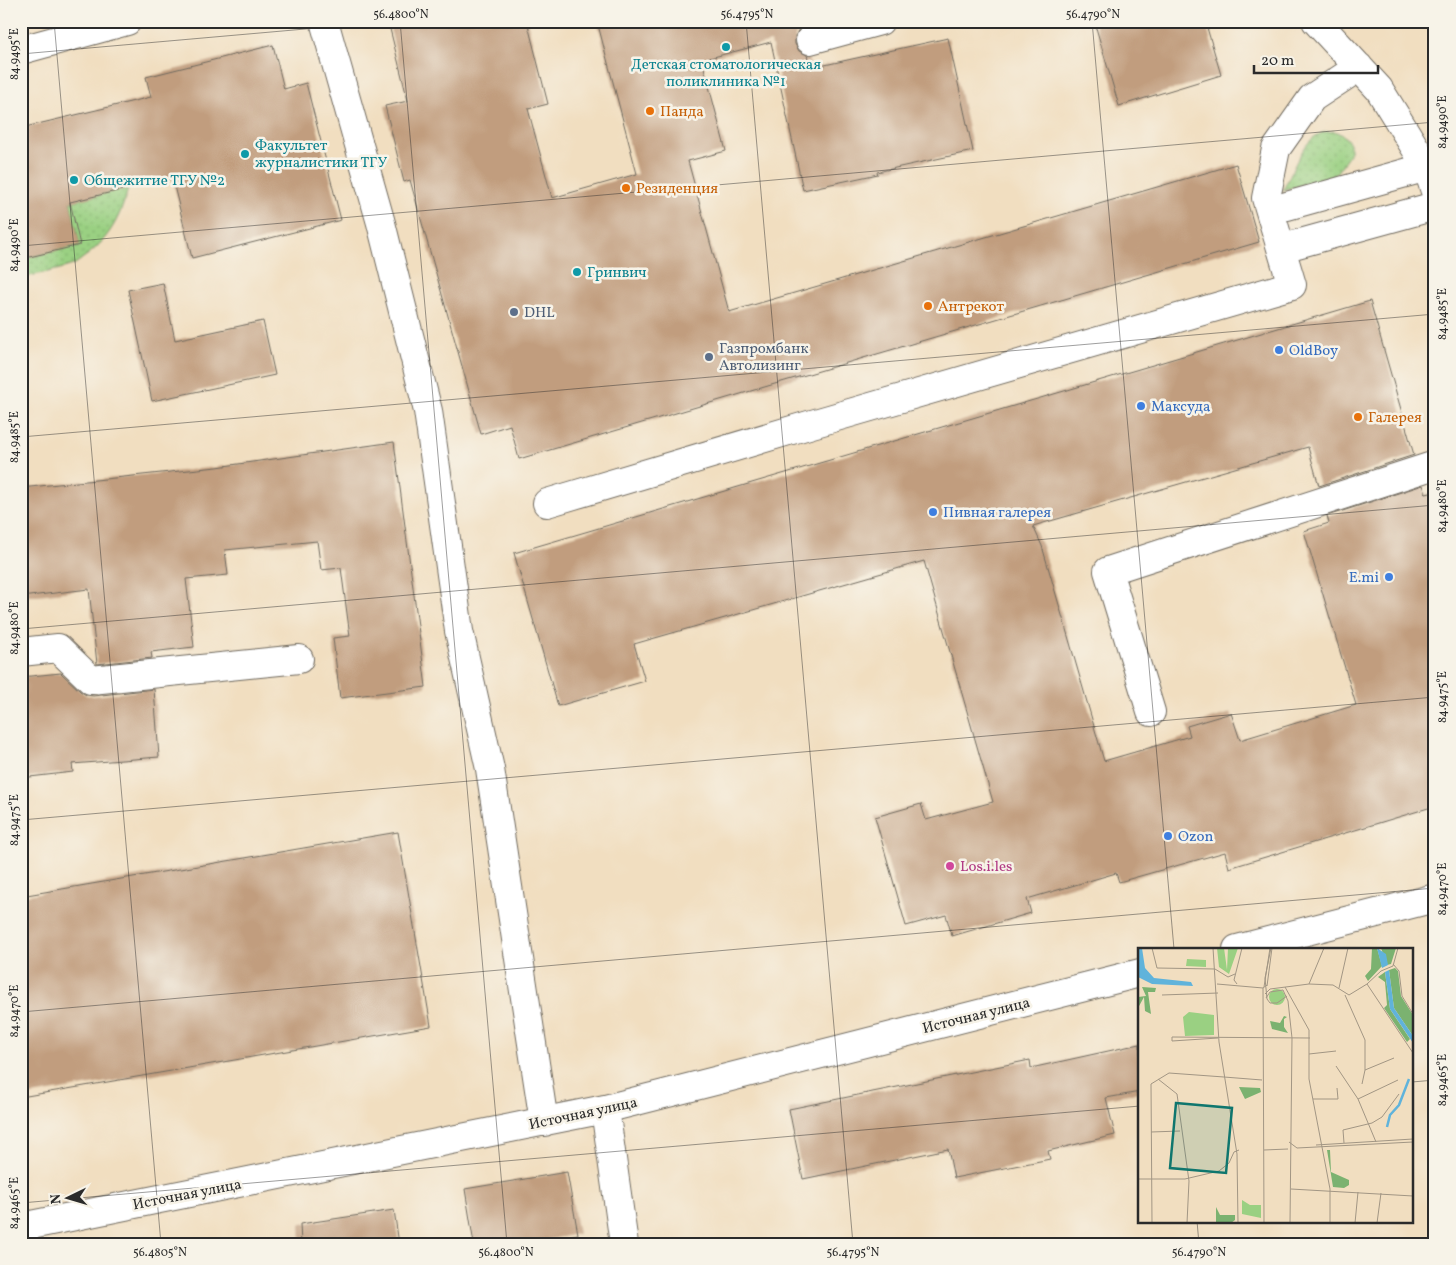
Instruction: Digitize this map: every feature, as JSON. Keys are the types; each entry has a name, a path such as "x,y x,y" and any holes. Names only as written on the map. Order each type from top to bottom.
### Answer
{"street":[{"path":"21,50 127,21"},
{"path":"324,21 381,223 428,411 459,631 490,769 544,1122"},
{"path":"810,40 880,21"},
{"path":"1287,206 1431,179 1379,89 1316,21"},
{"path":"548,503 812,424 1292,285 1266,198 1276,149 1312,98 1359,67"},
{"path":"1297,244 1435,206"},
{"path":"1151,712 1108,571 1435,465"},
{"path":"21,652 58,648 91,680 299,659"},
{"path":"1241,948 1435,898"},
{"name":"Источная улица","path":"21,1227 605,1109 1138,974"},
{"path":"605,1109 624,1244"}],"green space":[{"path":"1334,131 1343,135 1350,143 1350,154 1334,176 1283,190 1299,157 1309,142 1315,136"},
{"path":"128,188 122,209 112,228 92,251 72,265 21,278 21,259 80,245 70,202"}],"building":[{"path":"421,21 527,21 548,104 528,109 552,198 637,174 597,21 806,21 806,25 799,29 795,36 795,44 799,51 807,55 811,68 948,38 973,151 803,190 771,42 702,60 726,151 688,161 729,312 1236,164 1259,242 519,459 510,425 481,434 410,180 404,182 385,106 408,101 390,29"},
{"path":"1094,21 1205,21 1221,75 1119,106"},
{"name":"Факультет журналистики ТГУ","path":"273,45 284,89 306,83 341,220 192,258 172,178 70,202 80,245 21,259 21,171 29,169 21,128 151,97 146,77"},
{"path":"163,283 175,340 263,321 275,375 152,401 128,290"},
{"path":"1370,301 1414,455 1319,486 1308,447 1033,526 1042,546 1104,761 1190,736 1187,726 1231,713 1240,740 1356,705 1304,531 1329,523 1327,516 1423,485 1426,494 1435,492 1435,806 1229,868 1225,852 1119,882 1116,873 1027,899 1031,913 952,936 946,915 906,926 875,817 921,804 926,820 993,802 924,561 634,644 645,681 558,706 514,553"},
{"path":"394,442 426,687 340,698 333,638 350,636 341,568 321,570 317,541 225,550 228,575 186,579 194,647 151,652 152,658 97,664 89,589 21,597 21,488 217,467"},
{"path":"61,673 86,695 93,696 154,689 159,757 72,764 73,772 21,778 21,677"},
{"path":"398,832 431,1026 21,1097 21,896"},
{"path":"1138,1044 1138,1092 1106,1098 1115,1135 1048,1151 1050,1159 954,1178 948,1149 803,1179 789,1109 1030,1060 1031,1068"},
{"path":"567,1172 578,1234 524,1244 474,1244 465,1189"},
{"path":"394,1210 399,1244 301,1244 300,1224"}],"place":[{"name":"Детская стоматологическая поликлиника №1","path":"726,47"},
{"name":"Панда","path":"650,111"},
{"name":"Факультет журналистики ТГУ","path":"245,154"},
{"name":"Общежитие ТГУ №2","path":"74,180"},
{"name":"Резиденция","path":"626,188"},
{"name":"Гринвич","path":"577,272"},
{"name":"Антрекот","path":"928,306"},
{"name":"DHL","path":"514,312"},
{"name":"OldBoy","path":"1279,350"},
{"name":"Газпромбанк Автолизинг","path":"709,357"},
{"name":"Максуда","path":"1141,406"},
{"name":"Галерея","path":"1358,417"},
{"name":"Пивная галерея","path":"933,512"},
{"name":"E.mi","path":"1389,577"},
{"name":"Ozon","path":"1168,836"},
{"name":"Los.i.les","path":"950,866"}]}
